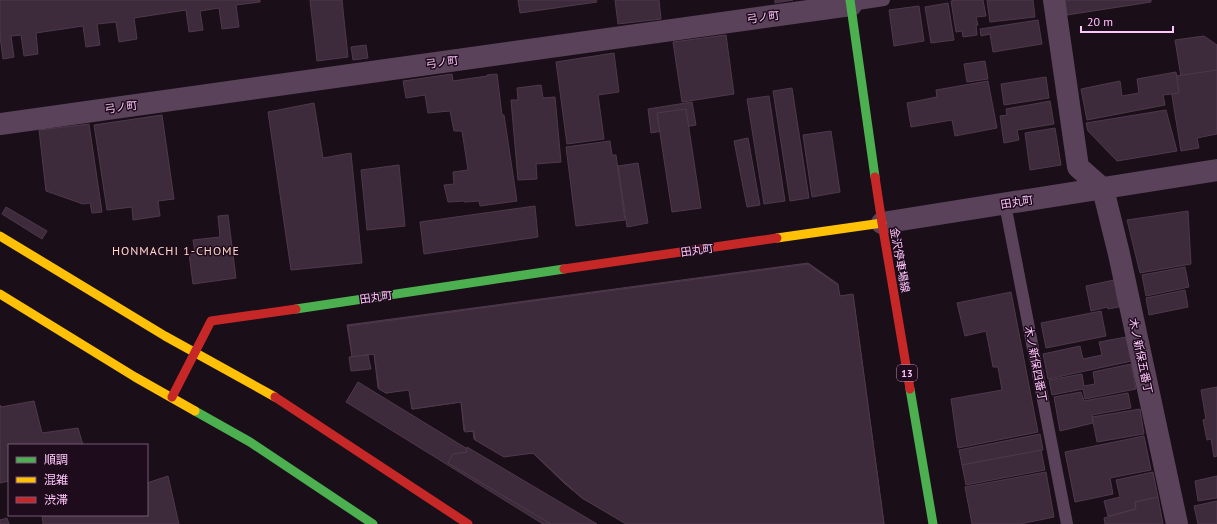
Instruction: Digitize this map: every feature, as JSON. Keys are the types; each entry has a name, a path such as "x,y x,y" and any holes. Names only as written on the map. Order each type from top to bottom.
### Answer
{"street":[{"path":"1054,0 1078,167 1102,189"},
{"name":"弓ノ町","path":"0,124 851,3"},
{"name":"金沢停車場線","path":"851,3 882,223 933,524"},
{"name":"田丸町","path":"194,353 211,321 882,223 1217,170"},
{"name":"木ノ新保五番丁","path":"1102,189 1119,254 1177,524"},
{"path":"0,236 194,353 284,402 468,524"},
{"path":"0,294 135,377 250,442 373,524"},
{"path":"172,397 194,353"}],"lane":[{"name":"弓ノ町","path":"851,3 884,0"},
{"name":"木ノ新保四番丁","path":"1005,204 1067,524"}],"building":[{"path":"0,0 260,0 260,2 236,5 239,27 222,29 219,8 200,11 203,30 189,32 186,10 134,18 137,39 119,42 116,22 97,24 100,45 86,47 83,26 36,33 38,54 24,56 21,35 11,36 14,57 3,59 0,36"},
{"path":"310,0 342,0 348,57 317,61"},
{"path":"518,0 596,0 597,2 520,13"},
{"path":"615,0 659,0 661,19 618,24"},
{"path":"775,0 793,0 775,3"},
{"path":"983,0 986,16 976,17 978,25 976,25 977,35 963,37 962,31 956,32 951,1"},
{"path":"987,0 1033,0 1035,17 990,22"},
{"path":"1065,0 1151,0 1151,2 1067,15"},
{"path":"948,3 954,40 931,43 925,7"},
{"path":"919,6 924,41 894,46 889,10"},
{"path":"1038,20 1042,44 993,52 990,34 981,36 980,29"},
{"path":"726,35 734,94 682,102 673,42"},
{"path":"1204,36 1217,45 1217,119 1211,120 1213,128 1190,132 1175,40"},
{"path":"366,45 368,58 353,60 351,47"},
{"path":"614,53 619,92 598,95 604,139 567,144 556,62"},
{"path":"985,61 988,79 967,82 964,64"},
{"path":"1217,70 1217,134 1197,138 1199,148 1181,151 1169,77"},
{"path":"1176,72 1179,93 1163,95 1165,105 1087,120 1081,89 1120,81 1122,96 1139,93 1137,79"},
{"path":"452,74 453,81 497,74 502,115 504,115 517,201 480,206 479,201 448,202 444,185 454,184 453,172 468,170 462,131 454,131 450,111 428,113 425,95 406,98 403,81"},
{"path":"1046,77 1049,98 1004,105 1001,84"},
{"path":"988,81 997,128 955,136 952,120 911,127 907,103 937,97 936,90"},
{"path":"541,85 543,98 555,97 561,162 536,164 537,179 518,180 511,100 518,100 517,88"},
{"path":"792,88 809,198 790,201 773,91"},
{"path":"769,96 785,201 764,204 747,99"},
{"path":"1050,101 1054,124 1017,130 1019,140 1004,143 1000,116 1007,115 1006,109"},
{"path":"692,102 696,125 651,133 648,109"},
{"path":"314,103 323,158 351,153 362,263 291,270 268,112"},
{"path":"686,109 701,208 672,212 657,113"},
{"path":"1166,110 1177,151 1117,161 1088,131 1086,123"},
{"path":"162,115 174,199 158,201 160,216 133,220 132,207 107,210 94,125"},
{"path":"89,124 102,212 92,213 90,203 83,204 46,191 39,130"},
{"path":"1055,128 1061,165 1030,170 1025,133"},
{"path":"831,131 840,192 812,197 803,135"},
{"path":"748,138 760,205 747,207 734,141"},
{"path":"610,141 612,155 616,155 625,220 576,226 566,147"},
{"path":"638,163 648,223 627,227 618,166"},
{"path":"399,165 405,226 367,230 361,170"},
{"path":"535,206 538,237 424,254 420,222"},
{"path":"6,207 47,231 42,239 2,214"},
{"path":"1188,211 1191,264 1140,273 1127,220"},
{"path":"228,215 236,278 193,284 189,254 195,254 193,240 220,237 218,216"},
{"path":"808,263 838,284 839,296 853,295 884,524 628,524 582,498 533,453 504,456 474,439 473,431 464,431 461,402 412,409 409,389 386,393 378,388 374,353 352,356 347,325"},
{"path":"808,264 838,285 840,296 853,294 884,524 626,524 582,498 533,453 504,457 475,440 474,431 465,432 461,402 412,409 409,390 386,393 379,389 374,354 352,357 348,326"},
{"path":"1185,267 1189,287 1146,296 1142,275"},
{"path":"1114,280 1119,307 1108,309 1107,307 1091,311 1086,286"},
{"path":"1185,290 1188,307 1149,315 1146,298"},
{"path":"1011,292 1038,432 958,448 951,399 1002,390 998,367 993,367 986,331 965,336 957,303"},
{"path":"1101,311 1106,336 1046,348 1041,323"},
{"path":"1126,337 1132,361 1048,379 1043,354 1080,346 1083,359 1102,355 1099,342"},
{"path":"368,355 371,369 351,371 349,357"},
{"path":"1131,364 1136,389 1085,399 1083,389 1052,395 1049,380 1082,374 1084,386 1095,384 1093,372"},
{"path":"358,382 590,524 543,524 346,402"},
{"path":"1217,387 1217,456 1214,457 1211,439 1207,440 1203,420 1206,419 1201,390"},
{"path":"1081,392 1084,401 1128,393 1131,408 1092,415 1093,423 1060,431 1054,397"},
{"path":"34,401 42,433 78,428 83,444 8,444 8,481 0,483 0,405 1,407"},
{"path":"1140,409 1144,434 1097,442 1092,417"},
{"path":"1040,434 1043,450 962,465 959,450"},
{"path":"1144,436 1151,470 1110,478 1113,494 1075,502 1065,452"},
{"path":"467,447 597,524 551,524 448,463 453,454 467,452"},
{"path":"1041,450 1045,470 966,485 962,465"},
{"path":"1046,472 1054,517 1020,524 972,524 965,487"},
{"path":"1153,472 1158,497 1135,502 1136,509 1108,516 1104,501 1120,497 1116,480"},
{"path":"168,476 179,524 43,524 42,516 148,516 148,483"},
{"path":"1217,476 1217,498 1198,501 1195,481"},
{"path":"1158,497 1163,524 1105,524 1104,518 1136,509 1135,502"},
{"path":"1217,501 1217,524 1198,524 1194,506"},
{"path":"7,518 9,524 0,524 0,520"}],"traffic: fast":[{"path":"850,0 875,177"},
{"path":"296,309 564,269"},
{"path":"910,389 933,524"},
{"path":"195,411 250,442 373,524"}],"traffic: slow":[{"path":"777,238 882,223"},
{"path":"0,236 165,336 275,397"},
{"path":"0,294 135,377 195,411"}],"traffic: jam":[{"path":"875,177 910,389"},
{"path":"564,269 777,238"},
{"path":"172,397 211,321 296,309"},
{"path":"275,397 468,524"}],"district":[{"name":"HONMACHI 1-CHOME","path":"176,251"}]}
